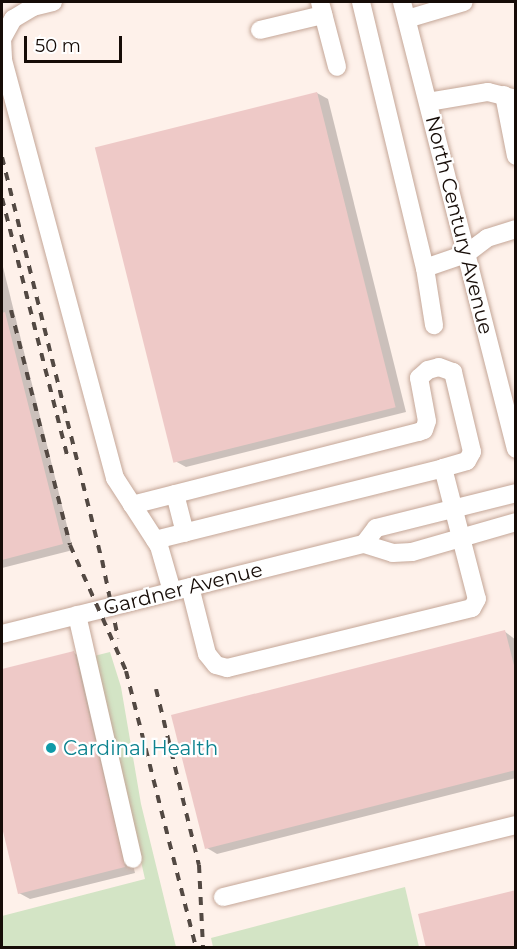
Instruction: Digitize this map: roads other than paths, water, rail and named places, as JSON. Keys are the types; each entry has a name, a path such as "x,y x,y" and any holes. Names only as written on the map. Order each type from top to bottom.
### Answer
{"street":[{"path":"53,2 33,7 13,19 2,39 3,60 115,478 155,540 181,589 207,654 221,668 235,667 469,609 475,605 477,599 443,468"},
{"path":"361,2 425,268 434,325"},
{"path":"405,10 464,2"},
{"path":"260,30 322,8 337,67"},
{"name":"North Century Avenue","path":"405,10 516,449"},
{"path":"428,102 488,92 510,97 516,156"},
{"path":"425,268 466,254 487,238 516,229"},
{"path":"132,505 419,432 424,430 427,421 419,378 428,370 439,367 447,368 456,378 472,452 467,461 155,540"},
{"name":"Gardner Avenue","path":"2,634 364,543 376,528 516,493"},
{"path":"175,494 185,533"},
{"path":"364,543 393,553 412,552 516,522"},
{"path":"77,615 133,859"},
{"path":"223,897 516,825"}],"railway":[{"path":"2,157 102,560 118,638"},
{"path":"2,198 68,459"},
{"path":"11,310 70,545 126,671 196,948"},
{"path":"156,689 199,865 203,948"}],"place":[{"name":"Cardinal Health","path":"51,748"}]}
